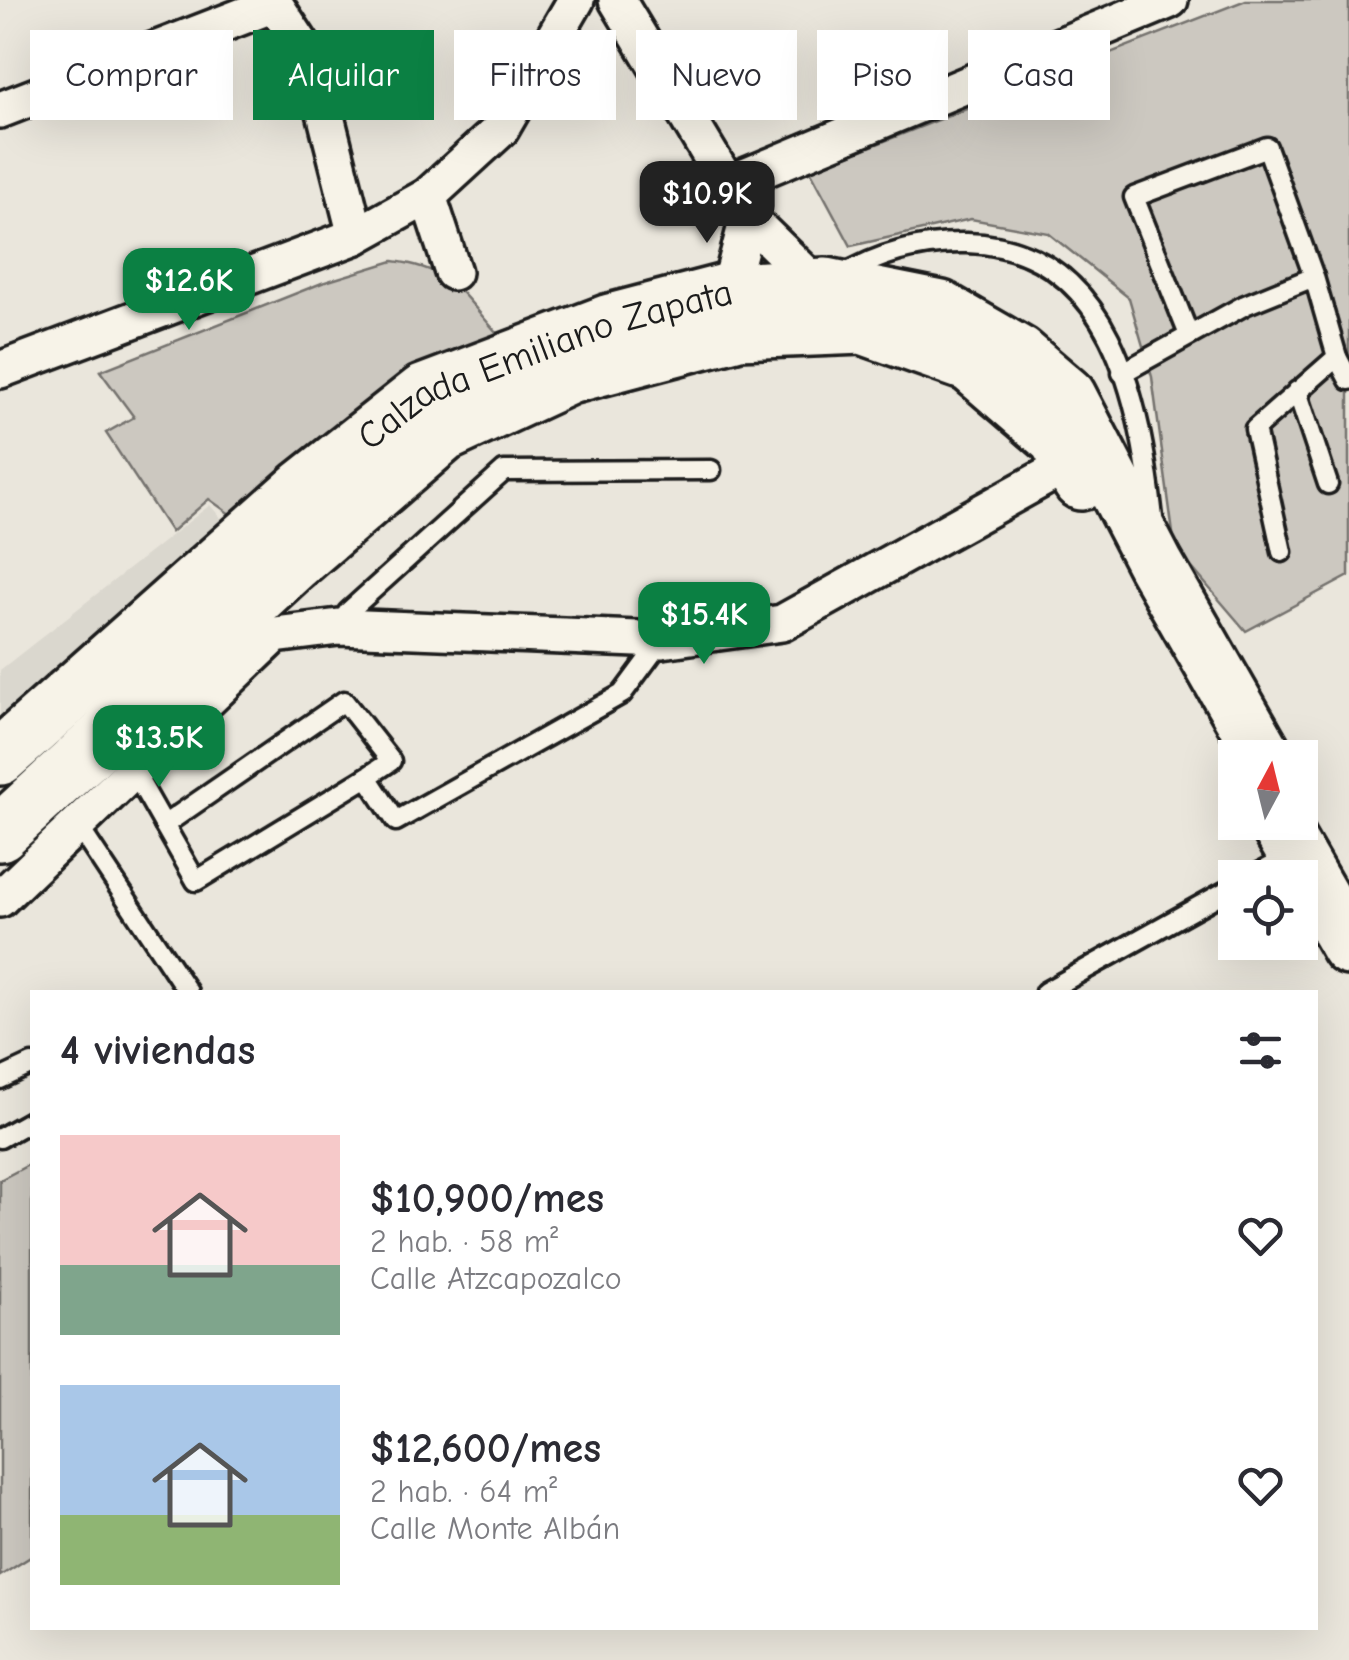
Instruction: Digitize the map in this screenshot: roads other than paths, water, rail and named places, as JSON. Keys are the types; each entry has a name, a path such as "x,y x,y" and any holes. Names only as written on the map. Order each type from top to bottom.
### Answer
{"main road":[{"name":"Calzada Emiliano Zapata","path":"0,757 304,488 424,393 610,322 729,291 822,286 941,309 1019,354 1068,396 1108,443 1232,740"},
{"name":"Calzada Emiliano Zapata","path":"0,833 292,564 444,434 569,376 739,331 862,326 970,364 1057,440 1108,443"},
{"name":"Calzada Emiliano Zapata","path":"1108,443 1155,564 1256,740"},
{"path":"1281,842 1349,898"},
{"path":"1281,842 1349,947"}],"street":[{"path":"0,370 356,236 428,196 501,129 576,0"},
{"path":"617,0 748,218 822,286"},
{"path":"728,184 1170,0"},
{"path":"0,110 273,2 312,61 356,236"},
{"path":"428,196 452,272"},
{"path":"729,291 748,218"},
{"path":"0,899 275,635 339,626 662,640 782,623 1108,443"}],"lane":[{"path":"1189,335 1134,197 1267,147 1314,277 1337,357 1349,380"},
{"path":"822,286 875,260 925,244 1016,248 1051,265 1084,295 1099,316 1122,373 1108,443"},
{"path":"1122,373 1189,335 1314,277"},
{"path":"1282,552 1255,429 1337,357"},
{"path":"1297,392 1328,484"},
{"path":"339,626 348,612 504,471 711,470"},
{"path":"368,777 396,820 622,694 662,640"},
{"path":"133,770 164,825 196,881 390,761 344,700 164,825"},
{"path":"78,826 185,990"},
{"path":"1050,990 1218,896"},
{"path":"0,1079 30,1065"},
{"path":"0,1138 30,1121"}]}
